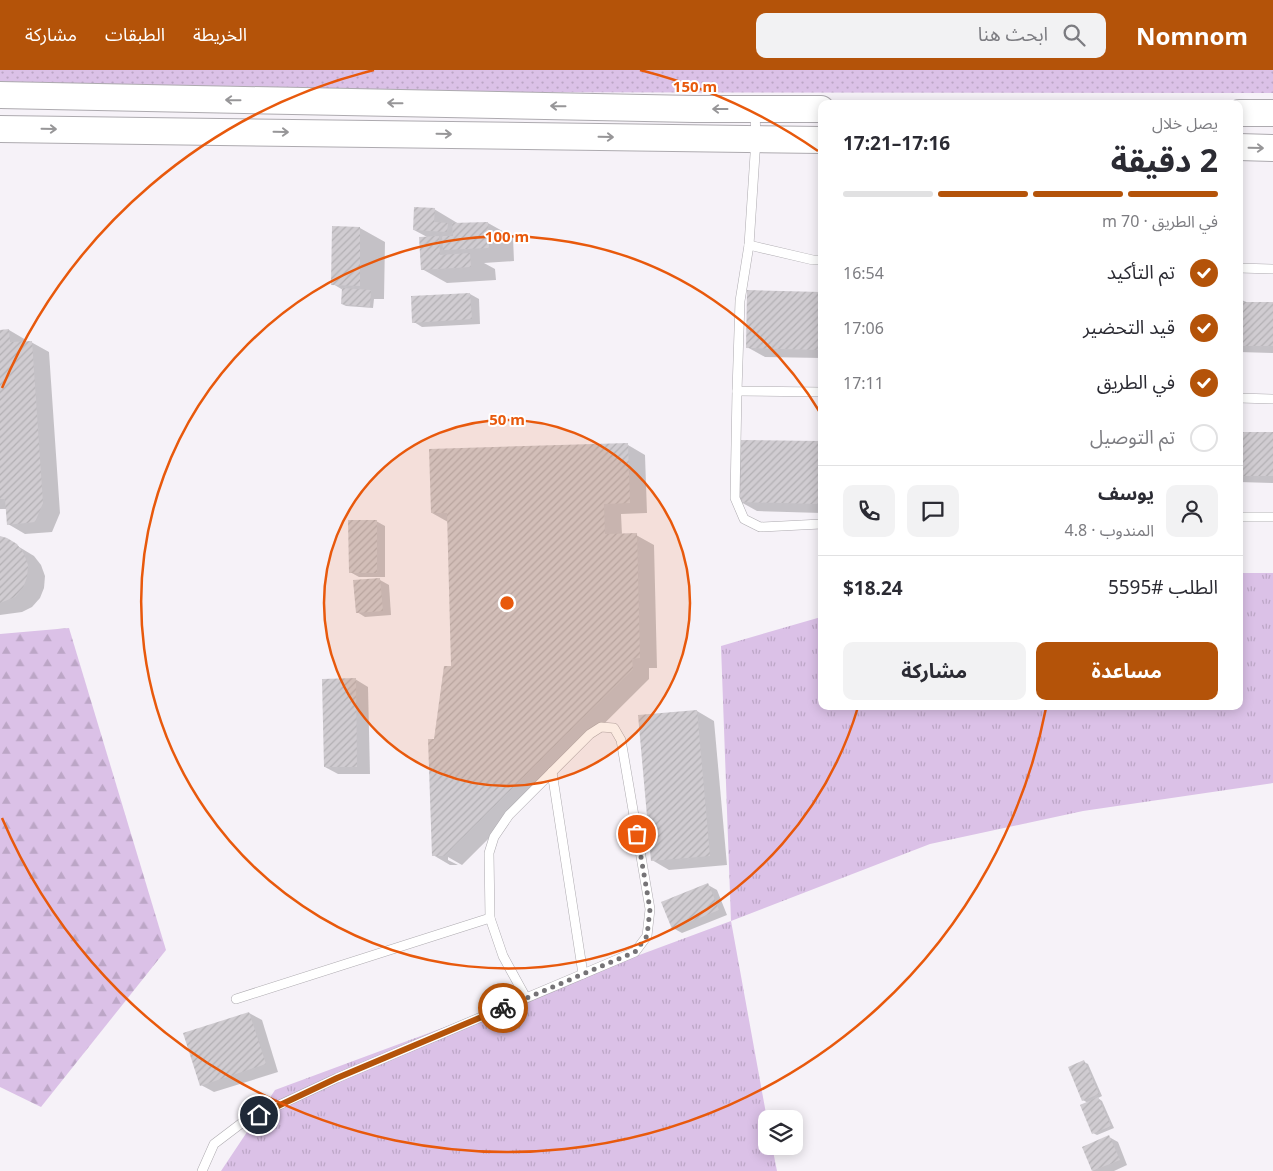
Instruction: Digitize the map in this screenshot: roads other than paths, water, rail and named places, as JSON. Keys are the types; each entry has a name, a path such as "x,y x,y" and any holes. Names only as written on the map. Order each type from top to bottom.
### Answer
{"main road":[{"path":"0,95 818,109"},
{"path":"1243,113 1273,113"},
{"path":"0,129 818,140"},
{"path":"1243,147 1273,148"}],"lane":[{"path":"754,109 756,139 749,245 740,301 735,498 744,519 760,527 818,524"},
{"path":"749,245 818,260"},
{"path":"1243,268 1273,268"},
{"path":"737,391 818,392"},
{"path":"1243,398 1273,399"},
{"path":"1243,518 1273,517"},
{"path":"202,1171 214,1144 243,1122 337,1078 635,952 647,936 650,909 621,740 614,728 601,727 590,734 509,815 494,837 489,853 490,918 503,956 526,998"},
{"path":"552,772 583,974"},
{"path":"236,999 490,918"}]}
